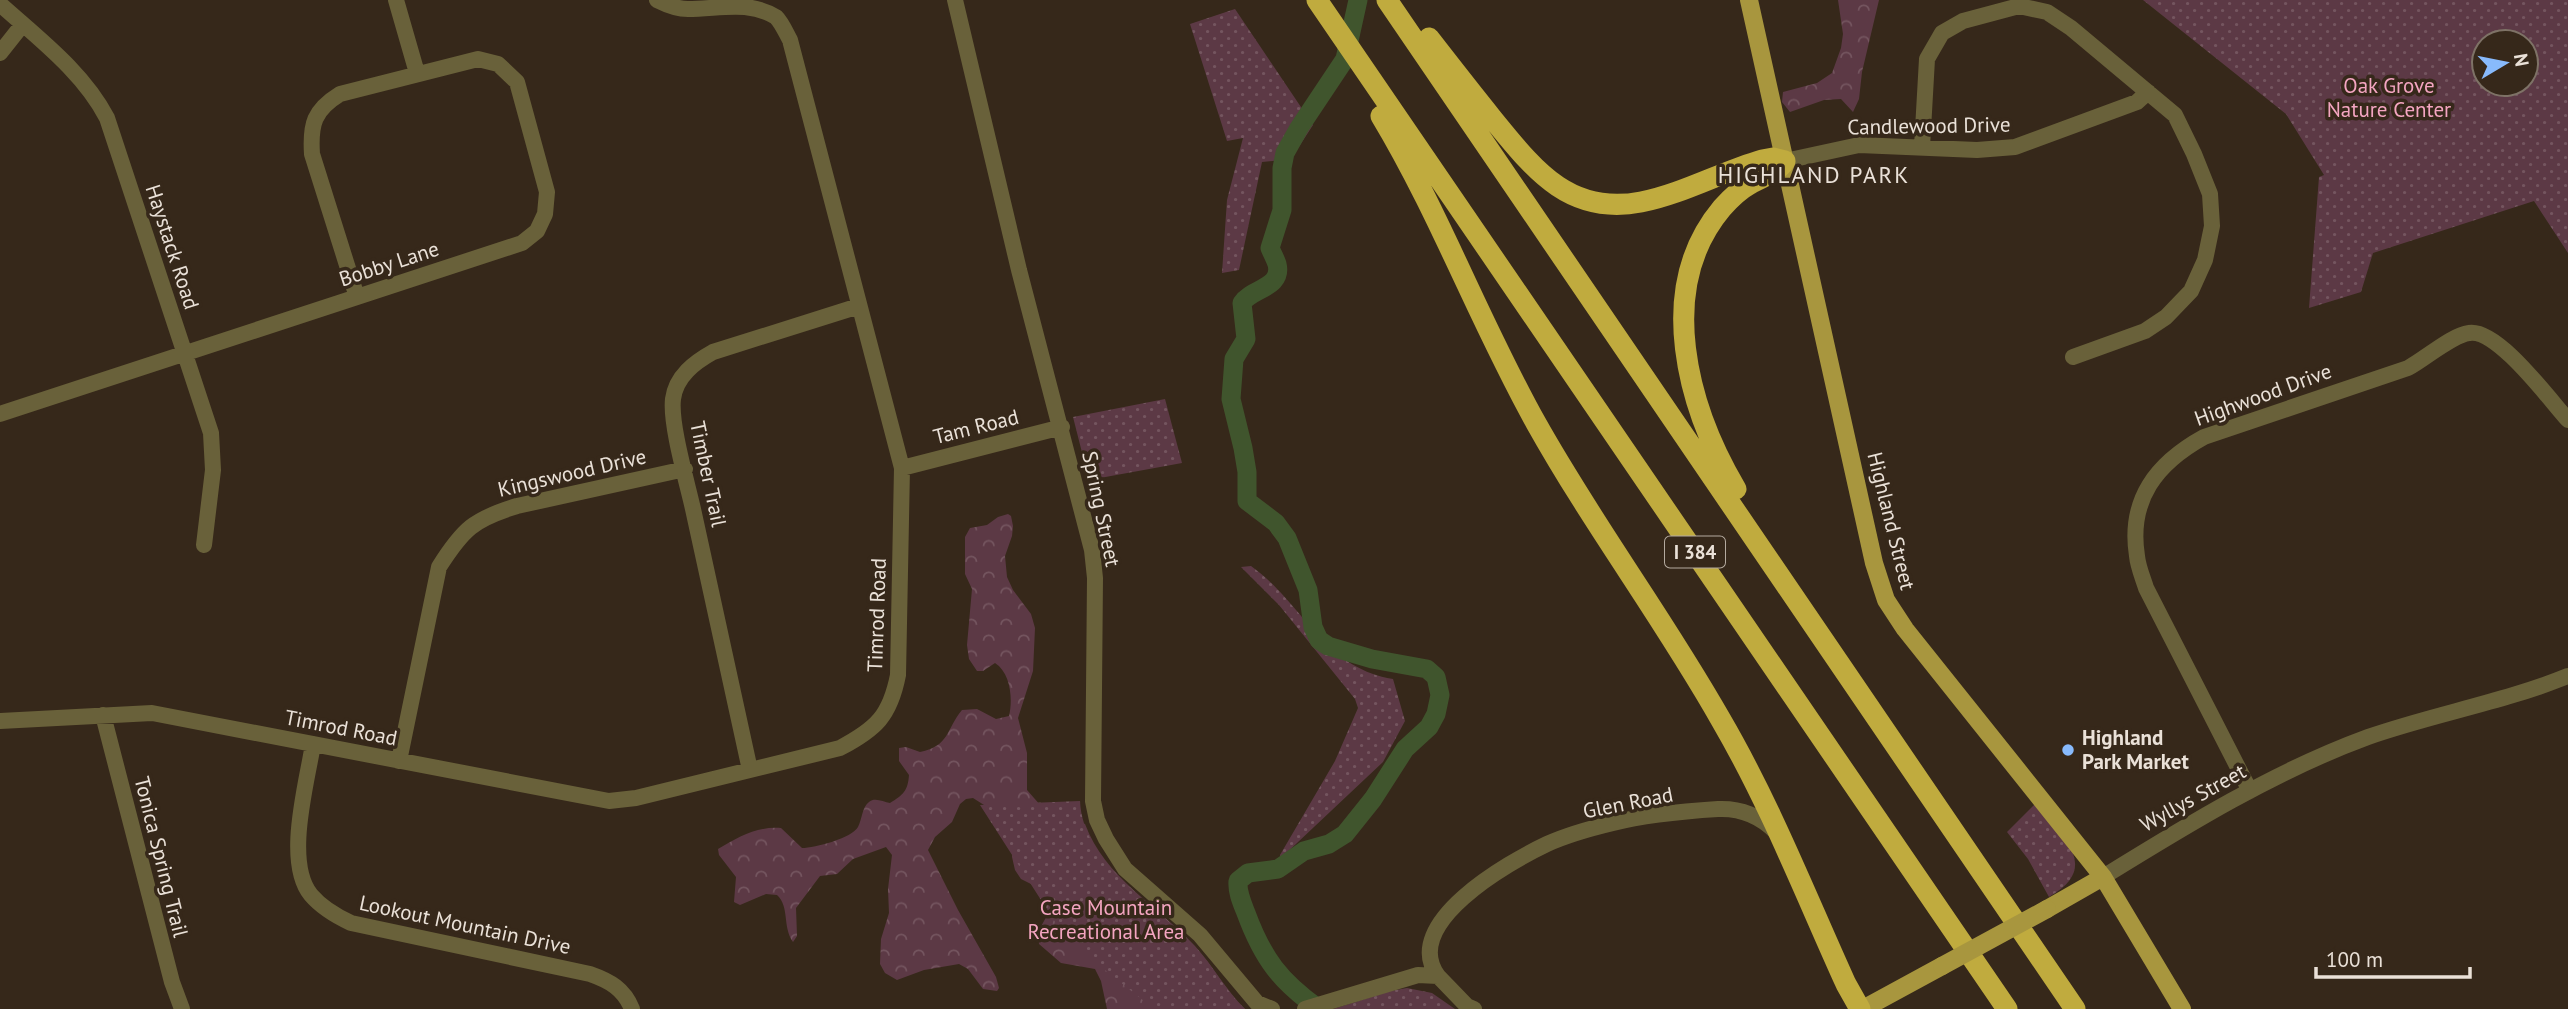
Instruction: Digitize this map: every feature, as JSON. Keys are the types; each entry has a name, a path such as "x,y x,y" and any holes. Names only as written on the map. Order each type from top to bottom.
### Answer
{"highway":[{"path":"1317,0 1335,27 1352,68 1380,103 1497,349 1535,422 1721,719 1778,833 1846,984 1862,1009"},
{"name":"I 384","path":"1387,0 1404,11 1782,578 2075,1009"},
{"path":"1404,11 1525,158 1553,185 1572,195 1607,204 1640,202 1762,160 1773,158 1785,161 1776,172 1751,183 1737,193 1712,222 1702,239 1692,267 1684,320 1687,361 1703,419 1722,464 1762,534 1782,578"},
{"name":"I 384","path":"1380,103 2007,1009"}],"main road":[{"name":"Highland Street","path":"1749,0 1874,564 1886,600 1905,629 2103,877 2182,1009"},
{"name":"Wyllys Street","path":"1862,1009 2103,877"}],"street":[{"path":"357,297 312,154 311,135 315,118 326,103 341,94 417,73 396,0"},
{"name":"Timrod Road","path":"0,721 152,713 609,801 636,798 840,748 863,736 881,719 894,698 898,675 901,468 790,40 776,17 754,3 729,1 688,9 657,0"},
{"name":"Spring Street","path":"955,0 1019,270 1092,550 1096,578 1093,801 1097,820 1105,839 1125,869 1200,935 1257,1003 1272,1009"},
{"name":"Haystack Road","path":"0,4 82,79 96,96 107,118 211,433 214,455 204,545"},
{"path":"1922,147 1927,59 1942,33 1963,21 2019,6 2047,12 2071,27 2175,115 2210,194 2212,226 2206,260 2190,291 2166,317 2144,331 2073,357"},
{"path":"0,53 23,24"},
{"name":"Bobby Lane","path":"0,414 522,243 537,230 545,214 547,192 517,82 498,64 478,59 417,73"},
{"name":"Candlewood Drive","path":"1785,161 1853,145 1976,150 2015,147 2137,102 2148,92"},
{"name":"Timber Trail","path":"750,770 685,469 673,397 681,378 694,363 713,352 859,306"},
{"name":"Highwood Drive","path":"2250,791 2146,588 2137,557 2136,525 2144,493 2159,470 2180,451 2204,437 2408,368 2455,338 2470,332 2482,333 2502,346 2568,420"},
{"name":"Tam Road","path":"901,468 1062,427"},
{"name":"Kingswood Drive","path":"399,761 439,567 468,527 491,514 517,506 685,469"},
{"name":"Wyllys Street","path":"2103,877 2250,791 2368,737 2568,676"},
{"name":"Tonica Spring Trail","path":"103,715 172,982 182,1009"},
{"name":"Lookout Mountain Drive","path":"313,744 296,846 300,873 309,893 330,913 351,923 590,974 611,982 628,999 632,1009"},
{"name":"Glen Road","path":"1438,976 1431,966 1431,943 1439,925 1457,903 1490,877 1549,844 1614,822 1730,809 1757,817 1778,833"},
{"path":"1312,1007 1418,975 1438,976 1467,1006 1474,1009"}],"green space":[{"path":"1838,0 1879,0 1862,72 1859,99 1853,112 1841,99 1824,100 1790,112 1782,102 1783,92 1817,83 1832,73 1843,34"},
{"name":"Oak Grove Nature Center","path":"2143,0 2568,0 2568,253 2534,201 2373,253 2361,292 2309,308 2319,177 2324,175 2286,114"},
{"path":"1235,9 1313,125 1291,159 1262,162 1239,270 1222,273 1227,200 1243,138 1227,141 1190,24"},
{"path":"1165,399 1182,463 1089,480 1073,417"},
{"path":"1008,514 1013,526 1005,556 1007,577 1031,614 1035,628 1033,671 1018,718 1027,753 1027,790 1041,806 1085,824 1105,860 1133,890 1195,946 1245,1009 1107,1009 1101,981 1095,969 1061,963 1039,944 1038,932 1050,910 1041,889 1021,879 1015,870 1012,840 1003,817 973,798 960,804 952,822 935,837 928,850 996,977 999,988 997,991 983,989 968,969 959,964 924,970 897,980 885,973 880,964 881,939 889,913 888,889 892,855 886,847 853,859 837,874 820,876 796,908 797,936 793,942 783,905 777,895 766,894 740,905 734,902 736,877 719,855 718,849 748,833 773,828 781,828 802,848 849,835 858,827 869,802 876,800 890,803 904,792 909,775 899,761 899,748 906,747 920,752 937,746 962,710 977,709 996,719 1009,716 1011,695 1008,680 1000,667 995,663 983,671 977,671 969,659 967,645 972,589 965,574 965,537 970,528 987,525"},
{"path":"1251,566 1269,581 1331,648 1369,673 1393,679 1405,721 1383,762 1280,859 1335,761 1358,708 1355,699 1279,605 1241,567"},
{"name":"Case Mountain Recreational Area","path":"1080,801 1084,824 1107,864 1194,946 1245,1009 1154,1009 1066,939 980,805"},
{"path":"2037,802 2066,840 2075,863 2073,874 2065,886 2049,897 2028,859 2007,832"},
{"path":"1407,988 1432,993 1455,1009 1333,1009 1390,991"}],"waterway":[{"path":"1319,1009 1294,989 1266,956 1243,905 1238,881 1248,873 1278,869 1304,851 1329,844 1345,834 1373,799 1405,749 1429,727 1436,714 1440,695 1436,677 1427,669 1372,659 1328,646 1319,640 1313,627 1308,590 1287,538 1276,523 1247,501 1247,472 1231,399 1234,359 1246,339 1242,303 1271,283 1278,272 1270,248 1282,210 1282,168 1285,153 1345,59 1358,0"}],"place":[{"name":"Highland Park Market","path":"2068,750"}],"district":[{"name":"HIGHLAND PARK","path":"1814,175"}]}
